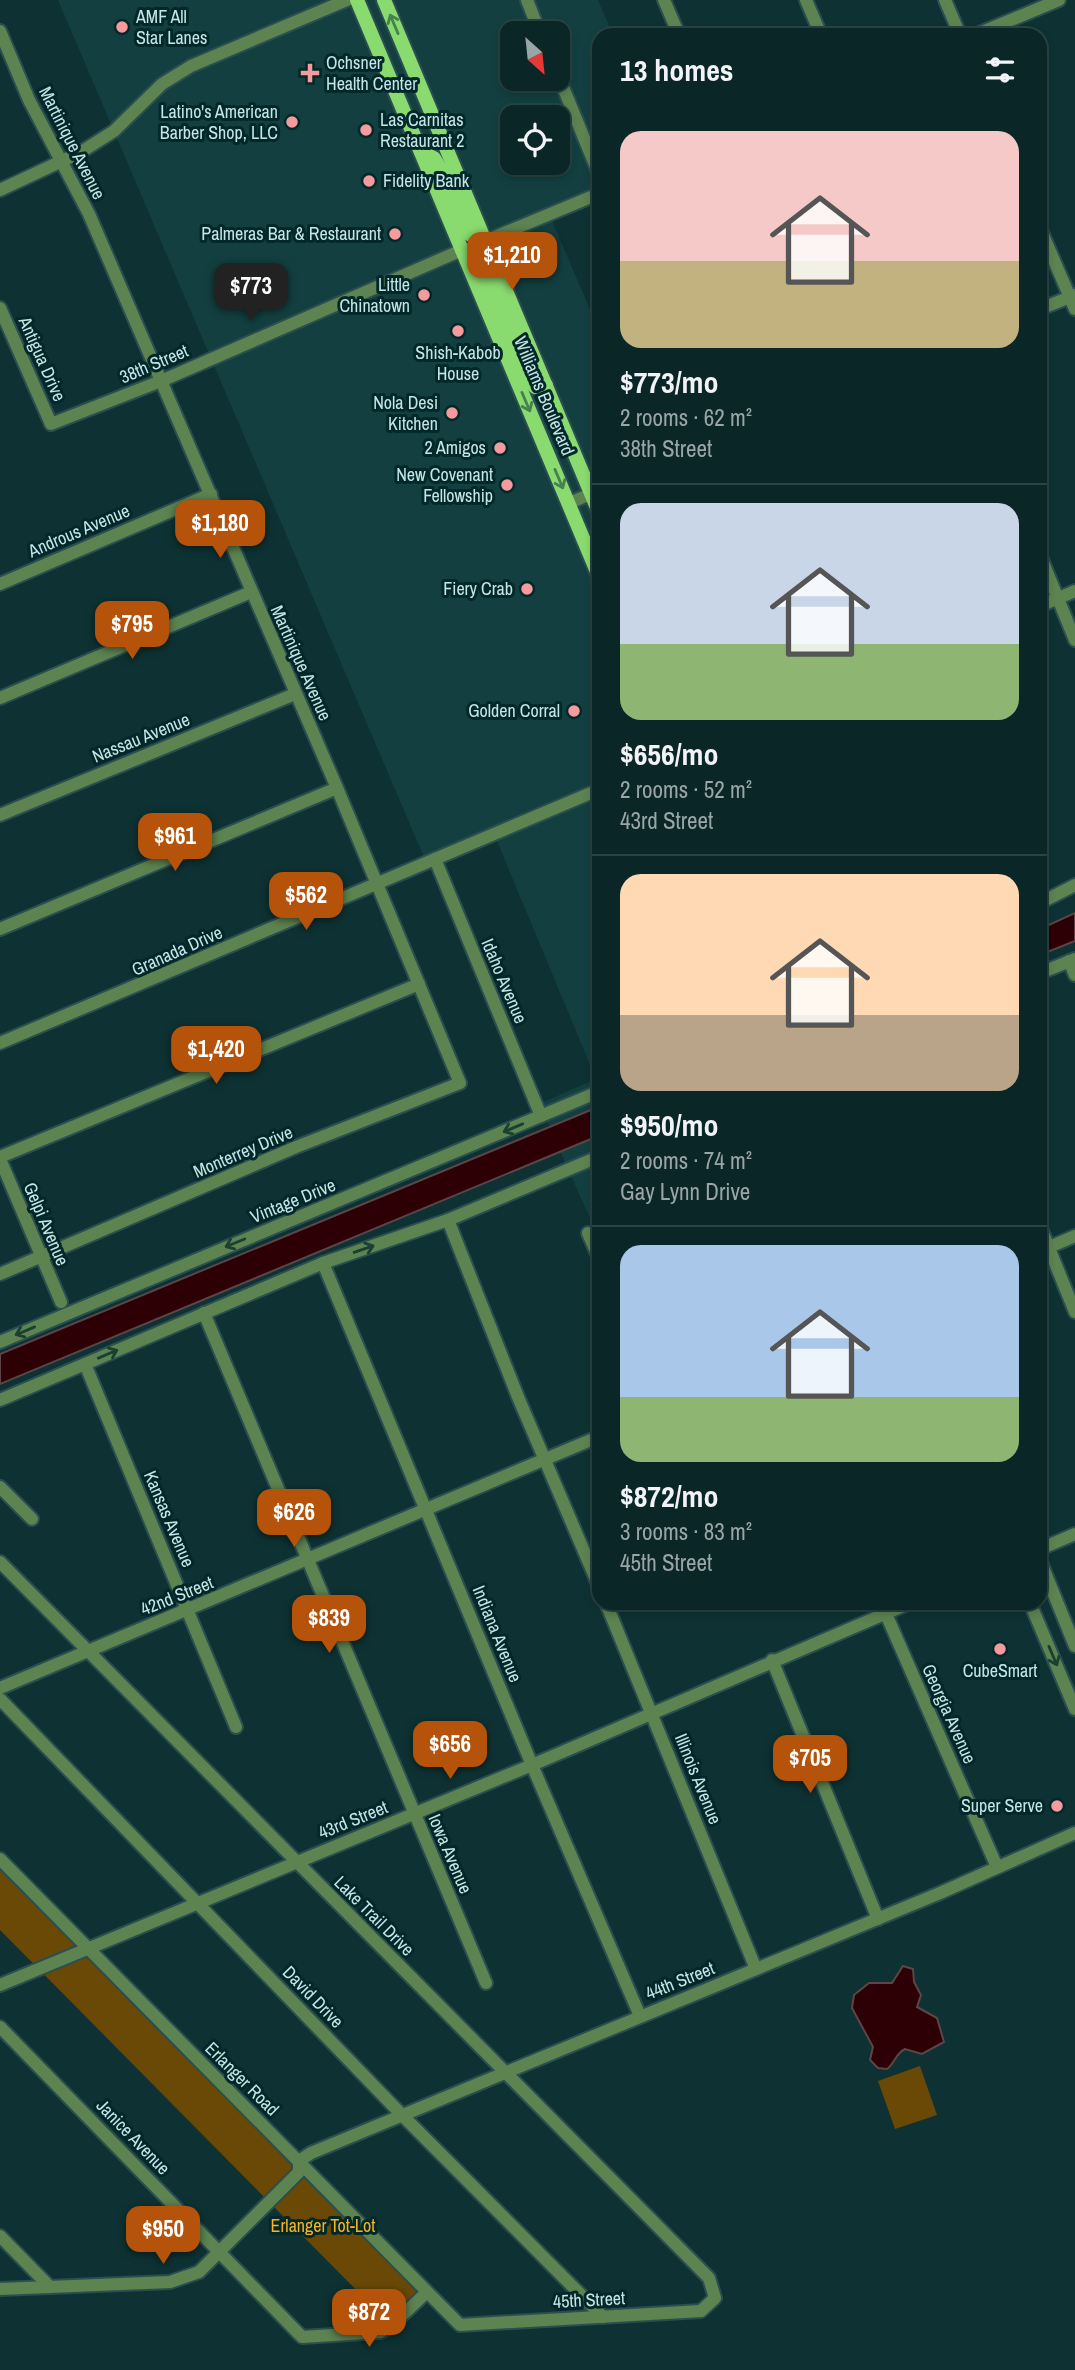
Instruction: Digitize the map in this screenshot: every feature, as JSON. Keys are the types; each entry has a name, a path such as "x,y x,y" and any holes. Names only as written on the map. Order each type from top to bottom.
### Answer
{"main road":[{"name":"Williams Boulevard","path":"358,0 592,559"},
{"name":"Williams Boulevard","path":"384,0 546,384 592,485"},
{"path":"421,152 434,159 440,168 469,234 485,241"},
{"path":"462,250 474,252 478,257 531,383 535,387 546,384"}],"street":[{"path":"0,190 60,162 114,131 163,84 191,66 347,0"},
{"path":"527,0 535,21"},
{"path":"664,0 676,28"},
{"path":"806,0 818,28"},
{"path":"945,0 957,28"},
{"path":"992,28 1059,0"},
{"name":"Martinique Avenue","path":"0,31 60,162 89,214 337,788 460,1083"},
{"path":"565,91 592,157"},
{"path":"485,241 592,196"},
{"path":"1047,243 1072,296 1075,309"},
{"name":"38th Street","path":"51,424 161,381 462,250"},
{"path":"1047,306 1072,296"},
{"name":"Antigua Drive","path":"0,308 51,424"},
{"path":"569,503 592,493"},
{"name":"Androus Avenue","path":"0,584 211,494"},
{"path":"1047,572 1075,639"},
{"path":"1047,604 1075,591"},
{"path":"0,698 251,592"},
{"name":"Nassau Avenue","path":"0,815 295,694"},
{"path":"0,929 337,788"},
{"name":"Granada Drive","path":"0,1043 592,793"},
{"name":"Idaho Avenue","path":"435,859 541,1116"},
{"path":"1047,895 1075,885"},
{"path":"1047,970 1072,960 1075,975"},
{"path":"0,1158 419,985"},
{"name":"Monterrey Drive","path":"0,1274 296,1147 460,1083"},
{"name":"Vintage Drive","path":"0,1342 592,1095"},
{"name":"Gelpi Avenue","path":"0,1158 61,1302"},
{"path":"0,1399 323,1264 448,1220 592,1160"},
{"path":"448,1220 518,1397 592,1570"},
{"path":"588,1233 592,1242"},
{"path":"1047,1248 1075,1236"},
{"path":"1047,1255 1075,1312"},
{"name":"Indiana Avenue","path":"323,1264 640,2016"},
{"name":"Iowa Avenue","path":"204,1313 486,1983"},
{"name":"Kansas Avenue","path":"85,1364 236,1727"},
{"name":"42nd Street","path":"0,1688 592,1440"},
{"path":"0,1488 32,1519"},
{"path":"1047,1546 1075,1534"},
{"name":"Lake Trail Drive","path":"0,1562 709,2278 715,2298"},
{"path":"1047,1577 1075,1646"},
{"name":"Illinois Avenue","path":"609,1610 756,1969"},
{"name":"43rd Street","path":"0,1984 532,1765 772,1660 895,1610"},
{"path":"1033,1610 1075,1709"},
{"name":"Georgia Avenue","path":"886,1614 997,1867"},
{"path":"772,1660 878,1919"},
{"name":"David Drive","path":"0,1699 402,2115 603,2317"},
{"name":"44th Street","path":"299,2161 402,2115 878,1919 1075,1833"},
{"name":"Erlanger Road","path":"0,1859 460,2324"},
{"name":"Janice Avenue","path":"0,2027 302,2337 380,2332 390,2327 427,2292"},
{"path":"0,2289 184,2280 194,2276 299,2172 299,2161"},
{"path":"0,2236 50,2287"},
{"name":"45th Street","path":"460,2324 701,2311 715,2298"}],"shaded area":[{"path":"58,0 598,0 610,28 592,28 592,188 546,207 592,314 592,1069 497,841 429,869"},
{"path":"1075,913 1075,941 1047,952 1047,926"},
{"path":"592,1081 592,1223 539,1104"},
{"path":"592,1109 592,1138 0,1384 0,1354"},
{"path":"903,1966 913,1969 914,1982 921,1995 917,2007 937,2018 944,2042 922,2054 905,2049 887,2069 878,2068 870,2060 873,2047 852,2008 854,1995 869,1983 892,1983"}],"green space":[{"name":"Erlanger Tot-Lot","path":"0,1868 419,2294 386,2320 0,1930"},
{"path":"920,2066 937,2115 895,2129 878,2081"}],"place":[{"name":"AMF All Star Lanes","path":"122,27"},
{"name":"Ochsner Health Center","path":"310,73"},
{"name":"Latino's American Barber Shop, LLC","path":"292,122"},
{"name":"Las Carnitas Restaurant 2","path":"366,130"},
{"name":"Fidelity Bank","path":"369,181"},
{"name":"Palmeras Bar & Restaurant","path":"395,234"},
{"name":"Little Chinatown","path":"424,295"},
{"name":"Shish-Kabob House","path":"458,331"},
{"name":"Nola Desi Kitchen","path":"452,413"},
{"name":"2 Amigos","path":"500,448"},
{"name":"New Covenant Fellowship","path":"507,485"},
{"name":"Fiery Crab","path":"527,589"},
{"name":"Golden Corral","path":"574,711"},
{"name":"CubeSmart","path":"1000,1649"},
{"name":"Super Serve","path":"1057,1806"}]}
